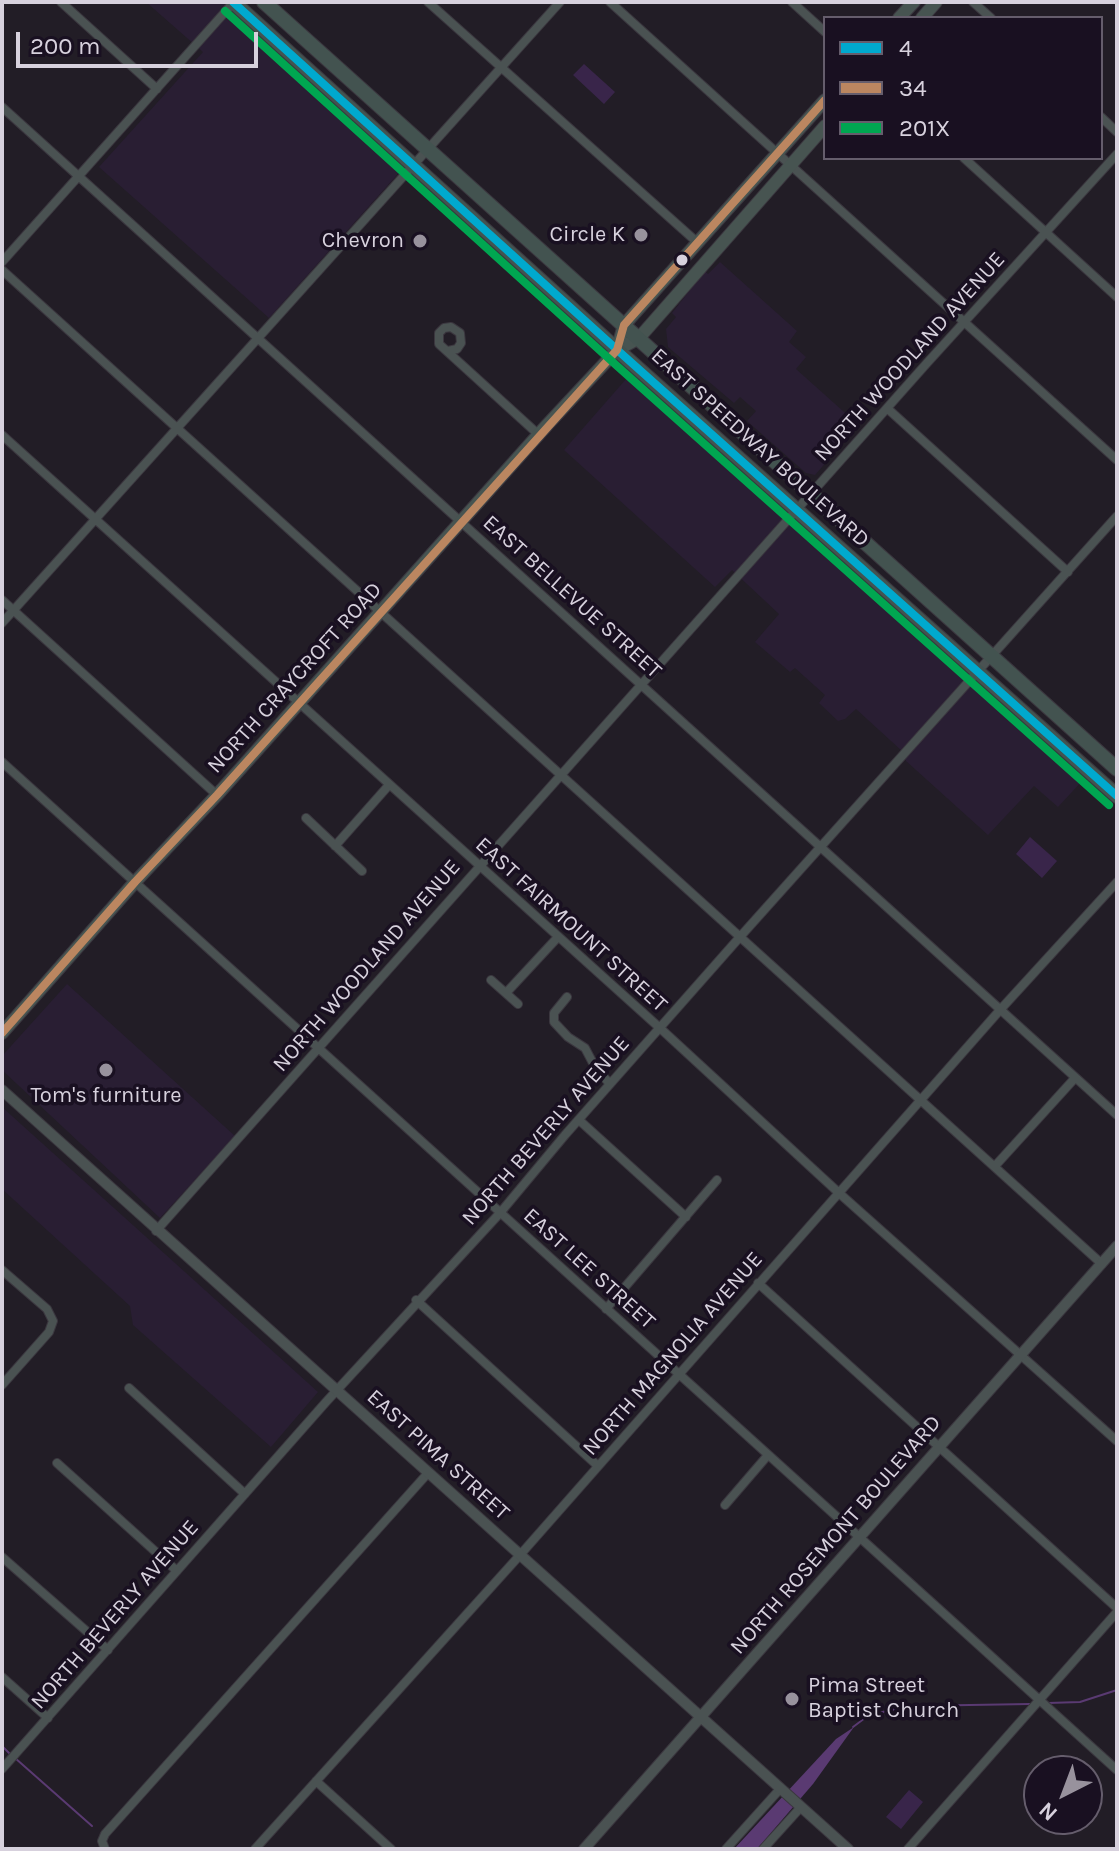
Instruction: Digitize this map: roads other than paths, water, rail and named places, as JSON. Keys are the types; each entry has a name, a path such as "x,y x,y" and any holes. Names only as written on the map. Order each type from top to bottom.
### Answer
{"main road":[{"name":"EAST SPEEDWAY BOULEVARD","path":"233,2 1117,796"},
{"name":"EAST SPEEDWAY BOULEVARD","path":"264,2 1117,769"},
{"name":"NORTH CRAYCROFT ROAD","path":"617,350 624,325 823,102"},
{"name":"NORTH CRAYCROFT ROAD","path":"2,1033 539,435 617,350 639,338 823,128"}],"street":[{"path":"61,2 157,89"},
{"path":"2,262 233,2"},
{"path":"428,2 698,243"},
{"path":"2,623 560,2"},
{"path":"610,2 1117,460"},
{"path":"792,2 823,30"},
{"path":"973,2 989,16"},
{"name":"EAST BELLEVUE STREET","path":"2,107 1117,1115"},
{"name":"NORTH WOODLAND AVENUE","path":"156,1231 1117,154"},
{"path":"966,160 1117,297"},
{"path":"2,270 1102,1264"},
{"path":"448,351 539,435"},
{"path":"888,409 1068,572"},
{"name":"EAST FAIRMOUNT STREET","path":"2,435 1117,1441"},
{"name":"NORTH BEVERLY AVENUE","path":"2,1769 416,1300 500,1213 739,938 1117,516"},
{"path":"2,600 217,795"},
{"name":"EAST LEE STREET","path":"2,762 1117,1770"},
{"path":"335,846 389,785"},
{"path":"306,818 362,871"},
{"name":"NORTH MAGNOLIA AVENUE","path":"255,1849 1117,882"},
{"path":"506,993 558,937"},
{"path":"491,980 518,1004"},
{"path":"567,997 554,1013 554,1022 568,1037 585,1048 595,1067 610,1084"},
{"path":"995,1166 1075,1078"},
{"name":"EAST PIMA STREET","path":"2,1090 848,1849"},
{"path":"579,1120 686,1217"},
{"path":"606,1309 717,1180"},
{"name":"NORTH ROSEMONT BOULEVARD","path":"584,1849 1117,1246"},
{"path":"2,1270 56,1320 2,1385"},
{"path":"758,1283 1117,1610 1041,1701 908,1849"},
{"path":"416,1300 598,1466"},
{"path":"129,1388 245,1494"},
{"path":"725,1505 768,1455"},
{"path":"57,1463 177,1571"},
{"path":"103,1845 113,1825 428,1473"},
{"path":"2,1557 108,1650"},
{"path":"2,1677 48,1718"},
{"path":"316,1781 391,1849"},
{"path":"726,1849 781,1789"},
{"path":"763,1849 799,1805"}],"waterway":[{"path":"1048,1703 1080,1702 1117,1690"},
{"path":"853,1727 869,1715 910,1706 1030,1704"},
{"path":"2,1746 10,1754"},
{"path":"15,1758 92,1826"}],"place":[{"name":"Circle K","path":"641,235"},
{"name":"Chevron","path":"420,241"},
{"name":"Tom's furniture","path":"106,1070"},
{"name":"Pima Street Baptist Church","path":"792,1699"}]}
